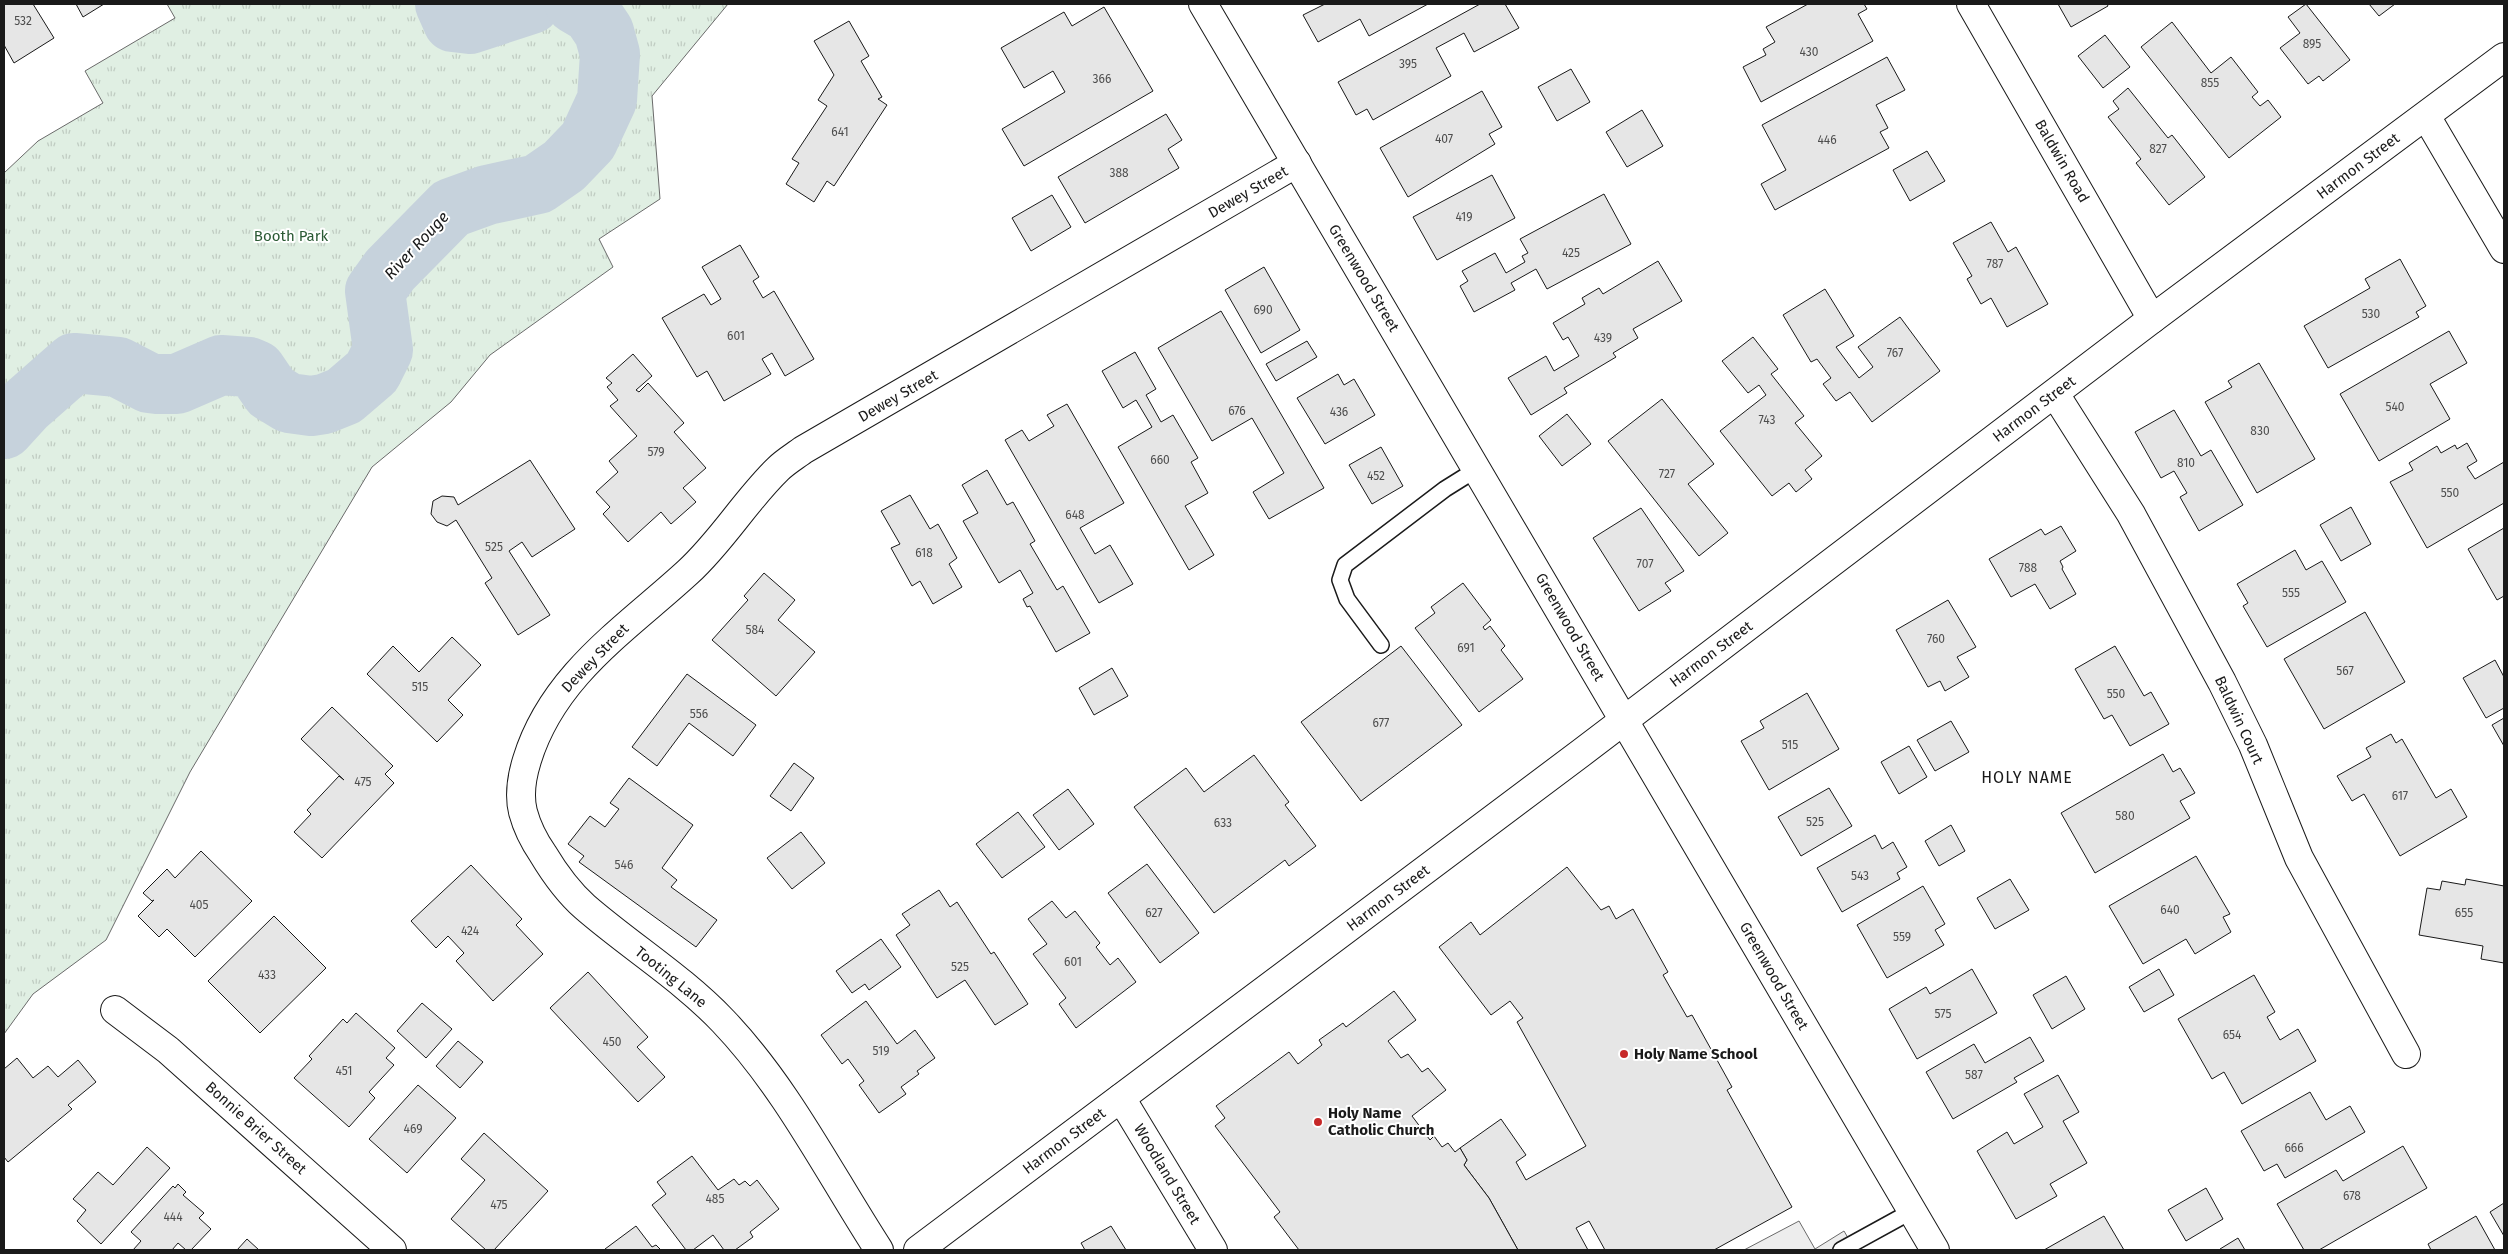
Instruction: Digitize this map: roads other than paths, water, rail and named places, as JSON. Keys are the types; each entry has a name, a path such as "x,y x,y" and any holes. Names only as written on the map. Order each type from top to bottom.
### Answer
{"street":[{"name":"Greenwood Street","path":"1203,4 1935,1250"},
{"name":"Baldwin Road","path":"1971,4 2152,319"},
{"name":"Harmon Street","path":"918,1250 1623,720 2152,319 2504,57"},
{"path":"2426,116 2504,249"},
{"name":"Dewey Street","path":"556,699 578,671 610,639 690,571 718,543 779,467 803,450 1297,164"},
{"name":"Baldwin Court","path":"2055,394 2131,514 2217,673 2253,745 2299,858 2406,1054"},
{"name":"Tooting Lane","path":"556,699 541,722 523,772 522,809 532,836 564,886 584,906 699,997 724,1021 752,1054 778,1090 879,1250"},
{"name":"Bonnie Brier Street","path":"115,1010 168,1050 392,1250"},
{"name":"Woodland Street","path":"1121,1098 1213,1250"}],"lane":[{"path":"1381,645 1347,598 1340,580 1345,565 1445,489 1477,469"},
{"path":"1841,1250 1912,1211"}],"waterway":[{"name":"River Rouge","path":"445,4 453,22 470,24 531,4"},
{"name":"River Rouge","path":"4,429 25,406 74,363 118,367 149,383 157,384 177,384 221,365 249,367 256,370 271,392 289,403 311,406 324,404 344,396 372,372 383,350 375,291 390,270 451,208 487,195 538,184 564,166 588,141 607,100 610,54 604,32 592,14 575,4"}],"place":[{"name":"Holy Name School","path":"1624,1054"},
{"name":"Holy Name Catholic Church","path":"1318,1122"}],"district":[{"name":"HOLY NAME","path":"2027,777"}],"park label":[{"name":"Booth Park","path":"291,236"}]}
